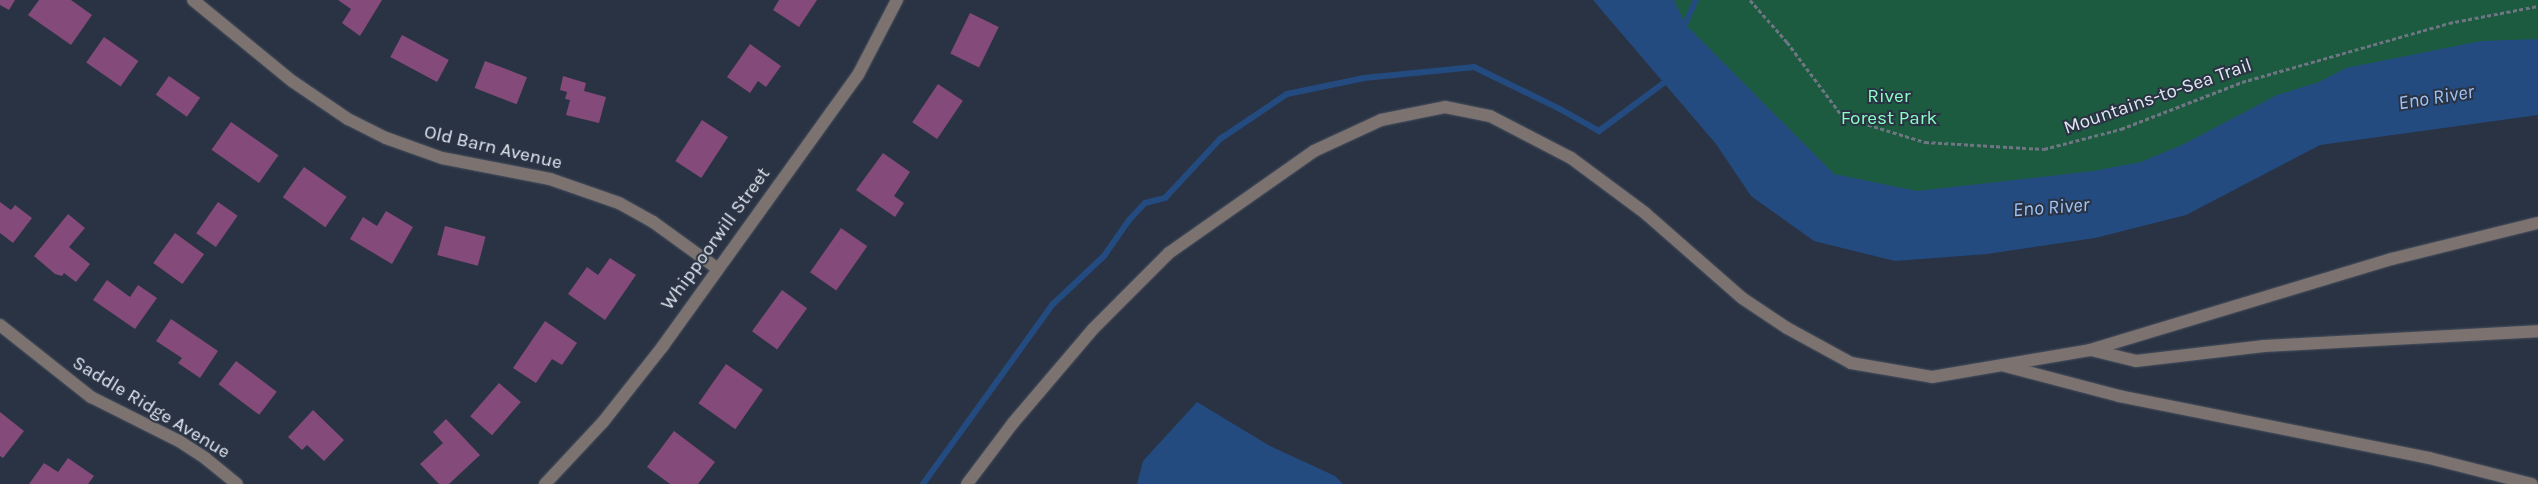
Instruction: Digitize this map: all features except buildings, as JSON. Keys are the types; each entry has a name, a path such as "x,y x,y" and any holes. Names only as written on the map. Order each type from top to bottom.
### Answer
{"street":[{"name":"Old Barn Avenue","path":"193,0 292,81 356,123 386,138 442,158 550,179 619,203 653,222 718,269"},
{"name":"Whippoorwill Street","path":"544,484 632,387 858,76 897,0"},
{"path":"967,484 1013,423 1093,329 1169,254 1314,151 1381,120 1445,107 1490,116 1572,158 1645,212 1742,298 1851,363 1932,377 2090,350 2392,259 2538,223"},
{"name":"Saddle Ridge Avenue","path":"0,324 91,397 185,445 237,484"},
{"path":"2090,350 2136,361 2264,346 2538,331"},
{"path":"2000,365 2119,396 2429,458 2532,484"}],"path":[{"name":"Mountains-to-Sea Trail","path":"1750,0 1787,42 1843,117 1925,142 2044,149 2121,129 2242,82 2449,23 2538,6"}],"green space":[{"name":"River Forest Park","path":"1662,0 2538,0 2538,70 2086,209 1854,218"}],"water":[{"name":"Eno River","path":"1593,0 1674,0 1685,24 1834,174 1917,191 2093,171 2141,162 2184,144 2277,95 2319,82 2346,68 2481,41 2538,39 2538,115 2320,145 2186,215 2095,238 1987,254 1895,261 1814,241 1751,196 1716,144"},
{"path":"1197,402 1270,446 1335,476 1343,484 1137,484 1143,461"}],"waterway":[{"path":"1682,31 1696,0"},
{"path":"923,484 1052,305 1104,256 1129,220 1145,203 1165,198 1220,139 1287,94 1364,78 1474,67 1560,109 1599,131 1669,79"}]}
